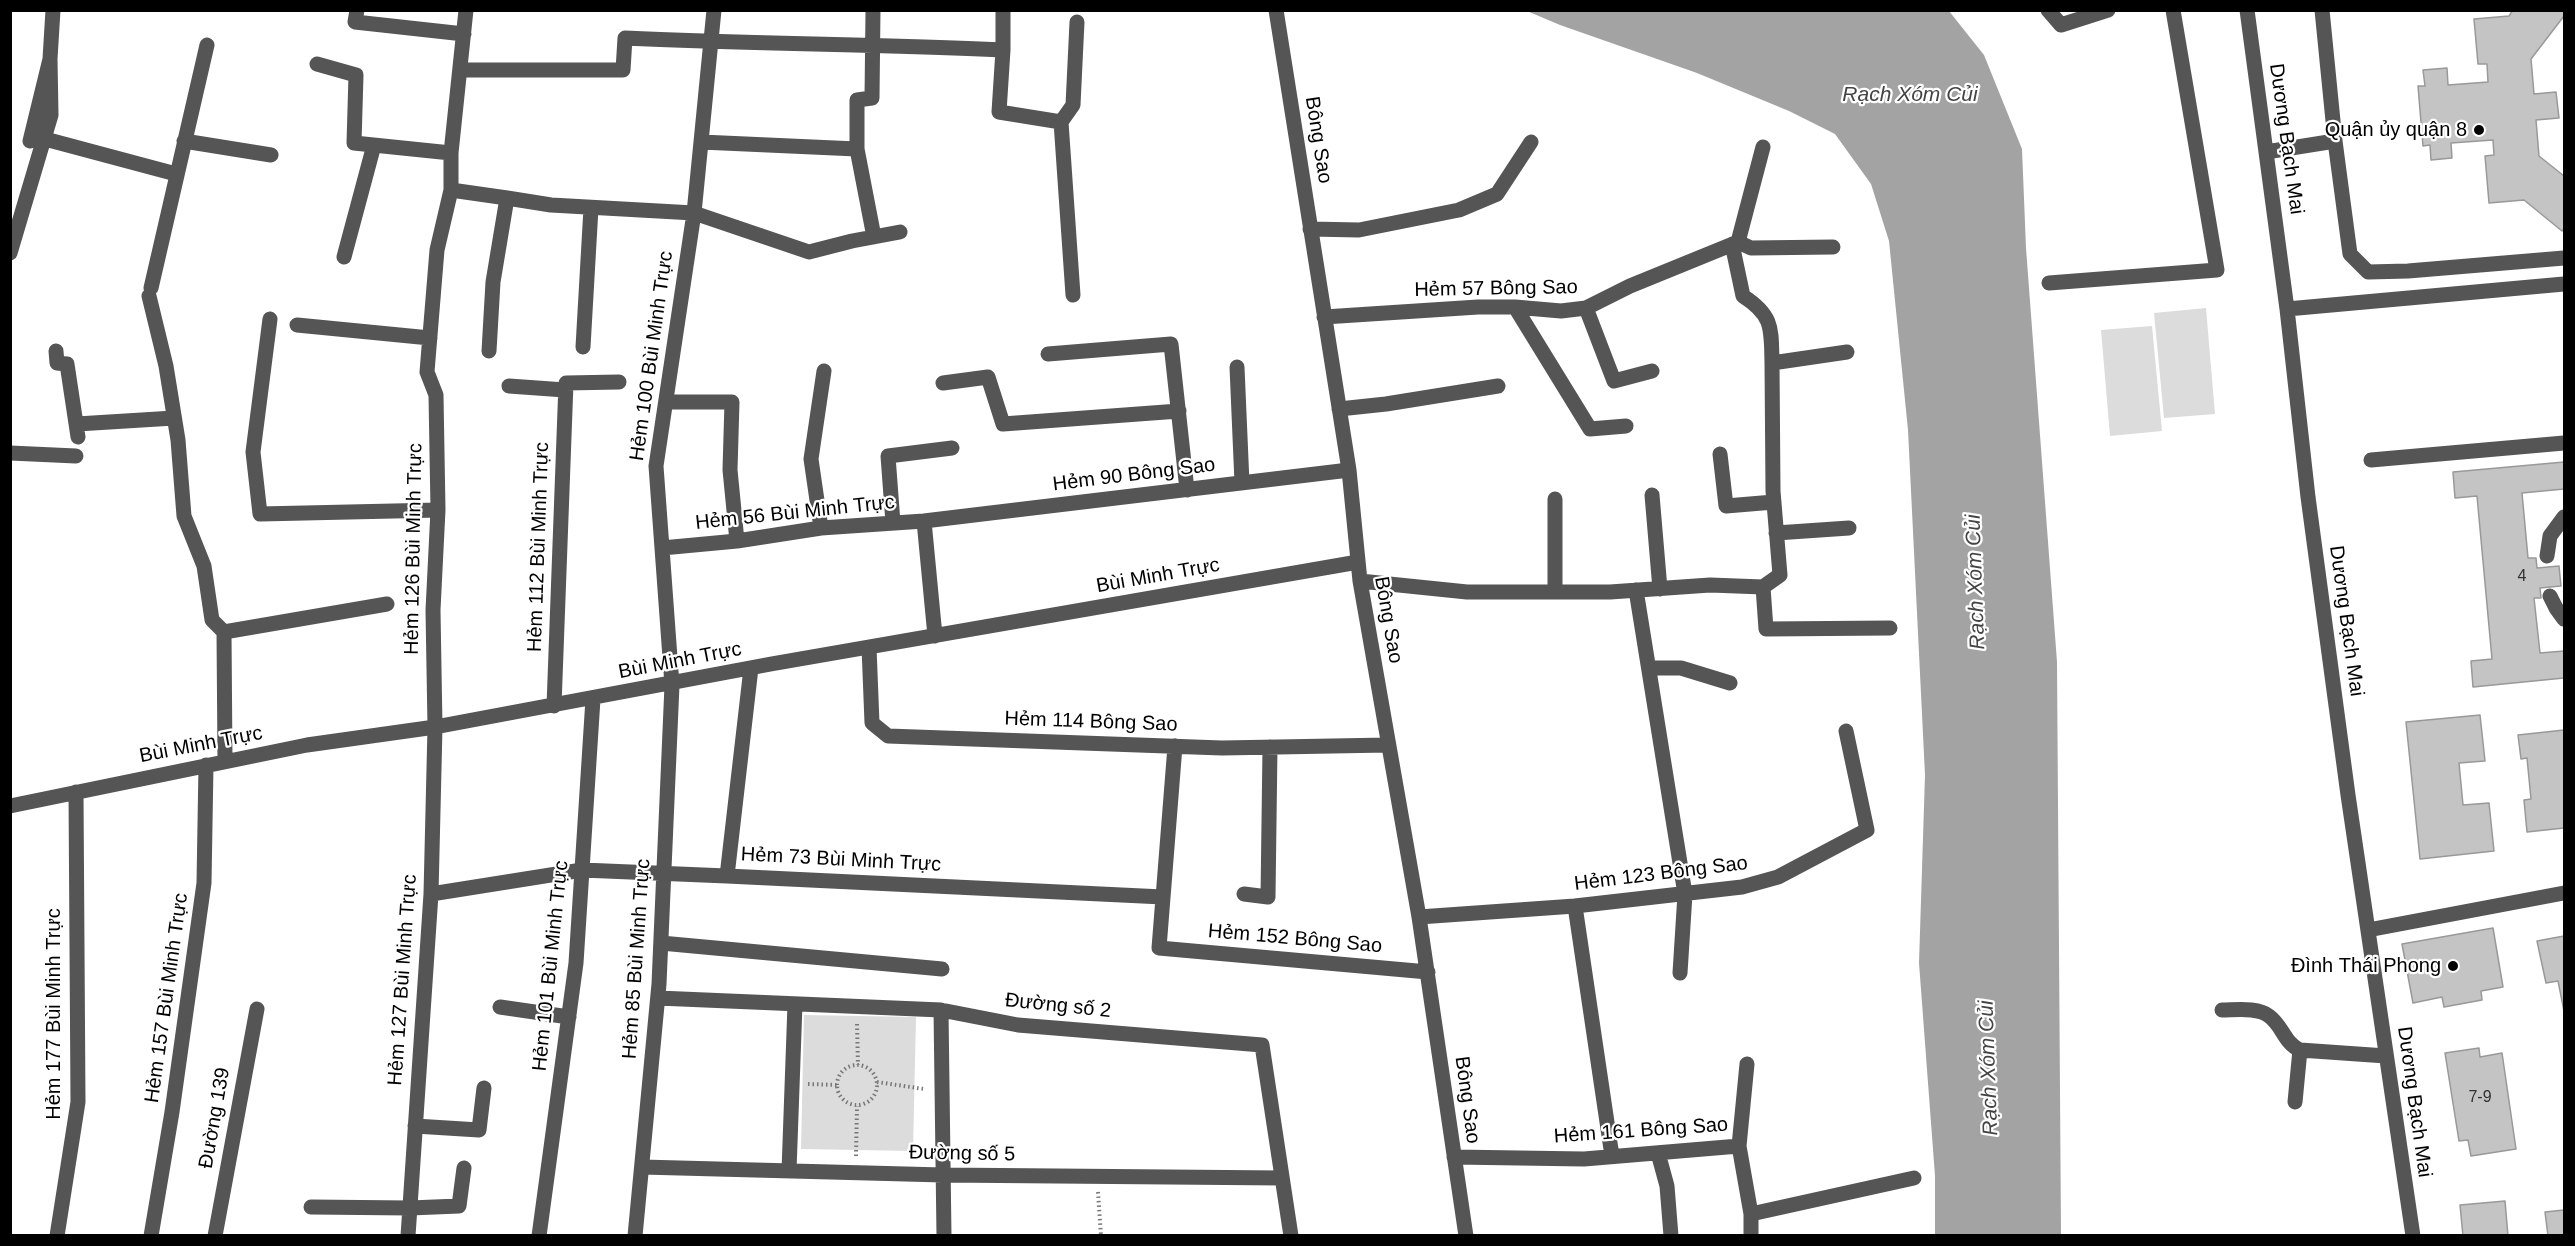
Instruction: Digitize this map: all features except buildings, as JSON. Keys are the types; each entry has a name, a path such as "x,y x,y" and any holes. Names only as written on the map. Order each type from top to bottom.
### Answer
{"street":[{"path":"10,253 37,140 51,115 50,59 53,10"},
{"path":"357,10 355,22 464,34"},
{"path":"297,325 429,338 437,250 451,190 451,153 466,10"},
{"name":"Hẻm 100 Bùi Minh Trực","path":"672,685 656,465 694,213 714,10"},
{"path":"873,10 872,98 857,99 857,149 874,237"},
{"path":"1003,10 999,112 1061,122"},
{"name":"Bông Sao","path":"1276,10 1349,470 1360,581 1428,972 1466,1236"},
{"path":"2048,10 2061,25 2108,10"},
{"path":"2049,283 2217,270 2173,10"},
{"name":"Dương Bạch Mai","path":"2247,10 2287,309 2309,508 2413,1236"},
{"path":"2322,10 2335,141 2350,254 2368,272 2408,272 2565,258"},
{"path":"1072,295 1061,122 1073,105 1077,22"},
{"path":"460,70 623,70 625,38 711,42 873,44 1003,50"},
{"path":"207,45 150,292 166,366 174,418 184,516 204,566 212,620 224,632 225,761"},
{"path":"317,64 356,75 354,143 451,153"},
{"path":"37,140 176,174"},
{"path":"184,141 271,155"},
{"path":"2266,152 2335,141"},
{"path":"701,142 857,149"},
{"path":"1310,229 1359,230 1459,210 1497,194 1532,142"},
{"path":"344,257 374,145"},
{"path":"1360,581 1467,592 1555,592 1710,585 1763,587 1780,575 1774,502 1772,333 1766,314 1743,296 1735,243 1763,147"},
{"path":"451,190 550,205 694,213 809,252 900,232"},
{"path":"489,351 493,282 507,198"},
{"path":"583,347 591,208"},
{"path":"1735,243 1752,248 1833,247"},
{"name":"Hẻm 57 Bông Sao","path":"1324,317 1515,307 1562,311 1586,308 1630,286 1735,243"},
{"path":"2287,309 2565,284"},
{"path":"1515,307 1590,429 1626,426"},
{"path":"1586,308 1614,381 1652,371"},
{"path":"270,319 253,452 260,514 438,510"},
{"name":"Hẻm 126 Bùi Minh Trực","path":"429,338 427,372 436,395 438,510 434,610 435,727"},
{"path":"1048,354 1171,344 1187,490"},
{"path":"56,351 57,363 68,364 77,430 174,418"},
{"path":"1772,363 1847,352"},
{"path":"1237,367 1242,483"},
{"path":"820,528 811,459 824,371"},
{"path":"943,383 988,377 1003,424 1179,411"},
{"path":"509,386 565,390 566,383 619,382"},
{"path":"1339,409 1498,386"},
{"name":"Hẻm 112 Bùi Minh Trực","path":"554,706 565,390"},
{"path":"666,402 732,402 730,470 737,541"},
{"path":"2371,460 2565,443"},
{"path":"893,523 888,456 952,448"},
{"path":"10,453 76,456"},
{"path":"1720,454 1726,506 1774,502"},
{"name":"Hẻm 90 Bông Sao","path":"924,521 1349,470"},
{"path":"1652,495 1660,588"},
{"path":"1555,499 1555,592"},
{"path":"2547,556 2550,536 2565,517"},
{"path":"924,521 935,636"},
{"name":"Hẻm 56 Bùi Minh Trực","path":"662,548 737,541 820,528 924,521"},
{"path":"1776,533 1849,528"},
{"name":"Bùi Minh Trực","path":"10,806 307,745 435,727 672,685 751,668 1358,562"},
{"path":"1763,587 1766,629 1890,628"},
{"path":"1636,590 1685,894 1680,973"},
{"path":"2550,596 2565,619"},
{"path":"224,632 387,604"},
{"name":"Hẻm 114 Bông Sao","path":"869,647 872,723 888,736 1175,746 1388,745"},
{"name":"Hẻm 73 Bùi Minh Trực","path":"751,668 727,876 1163,897"},
{"path":"1649,668 1681,668 1730,683"},
{"name":"Hẻm 85 Bùi Minh Trực","path":"635,1236 658,998 672,685"},
{"name":"Hẻm 101 Bùi Minh Trực","path":"539,1236 576,963 593,699"},
{"name":"Hẻm 127 Bùi Minh Trực","path":"408,1236 430,894 435,727"},
{"name":"Hẻm 123 Bông Sao","path":"1419,917 1575,906 1685,894 1742,887 1778,877 1867,830 1846,730"},
{"path":"1163,897 1175,746"},
{"path":"1244,894 1268,897 1270,747"},
{"name":"Hẻm 157 Bùi Minh Trực","path":"151,1236 204,883 206,765"},
{"name":"Hẻm 177 Bùi Minh Trực","path":"57,1236 78,1102 76,792"},
{"path":"430,894 582,870 727,876"},
{"path":"2368,930 2565,893"},
{"name":"Hẻm 152 Bông Sao","path":"1163,897 1159,948 1428,972"},
{"path":"1575,906 1612,1156"},
{"path":"661,943 942,969"},
{"name":"Đường số 2","path":"658,998 941,1010 1018,1025 1262,1045 1291,1236"},
{"path":"789,1171 795,1004"},
{"path":"500,1007 569,1017"},
{"name":"Đường 139","path":"215,1236 256,1008"},
{"path":"941,1010 944,1236"},
{"path":"2222,1010 2259,1011 2268,1015 2292,1046 2300,1050 2386,1056"},
{"path":"2295,1102 2300,1050"},
{"path":"1739,1146 1747,1064"},
{"path":"415,1126 479,1130 484,1088"},
{"name":"Hẻm 161 Bông Sao","path":"1454,1157 1584,1159 1739,1146 1751,1215 1751,1236"},
{"path":"1658,1153 1667,1186 1671,1236"},
{"name":"Đường số 5","path":"642,1167 943,1175 1282,1178"},
{"path":"311,1207 459,1206 464,1168"},
{"path":"1751,1215 1914,1178"}],"path":[{"path":"857,1006 858,1065"},
{"path":"858,1065 870,1070 877,1082 877,1089 870,1101 857,1106 845,1101 837,1085 845,1068 858,1065"},
{"path":"877,1082 941,1091"},
{"path":"792,1084 837,1085"},
{"path":"855,1173 857,1106"},
{"path":"1097,1177 1101,1236"}],"shaded area":[{"path":"2206,308 2215,414 2164,418 2154,313"},
{"path":"2152,326 2162,431 2110,436 2101,330"},
{"path":"804,1015 916,1017 913,1151 801,1149"}],"water":[{"name":"Rạch Xóm Củi","path":"1527,11 1949,11 1984,55 2022,149 2026,248 2057,662 2061,1235 1935,1235 1935,1176 1919,963 1925,775 1908,430 1889,241 1871,184 1835,134 1789,111 1697,73 1560,25"}],"place":[{"name":"Quận ủy quận 8","path":"2479,130"},
{"name":"Đình Thái Phong","path":"2453,966"}]}
